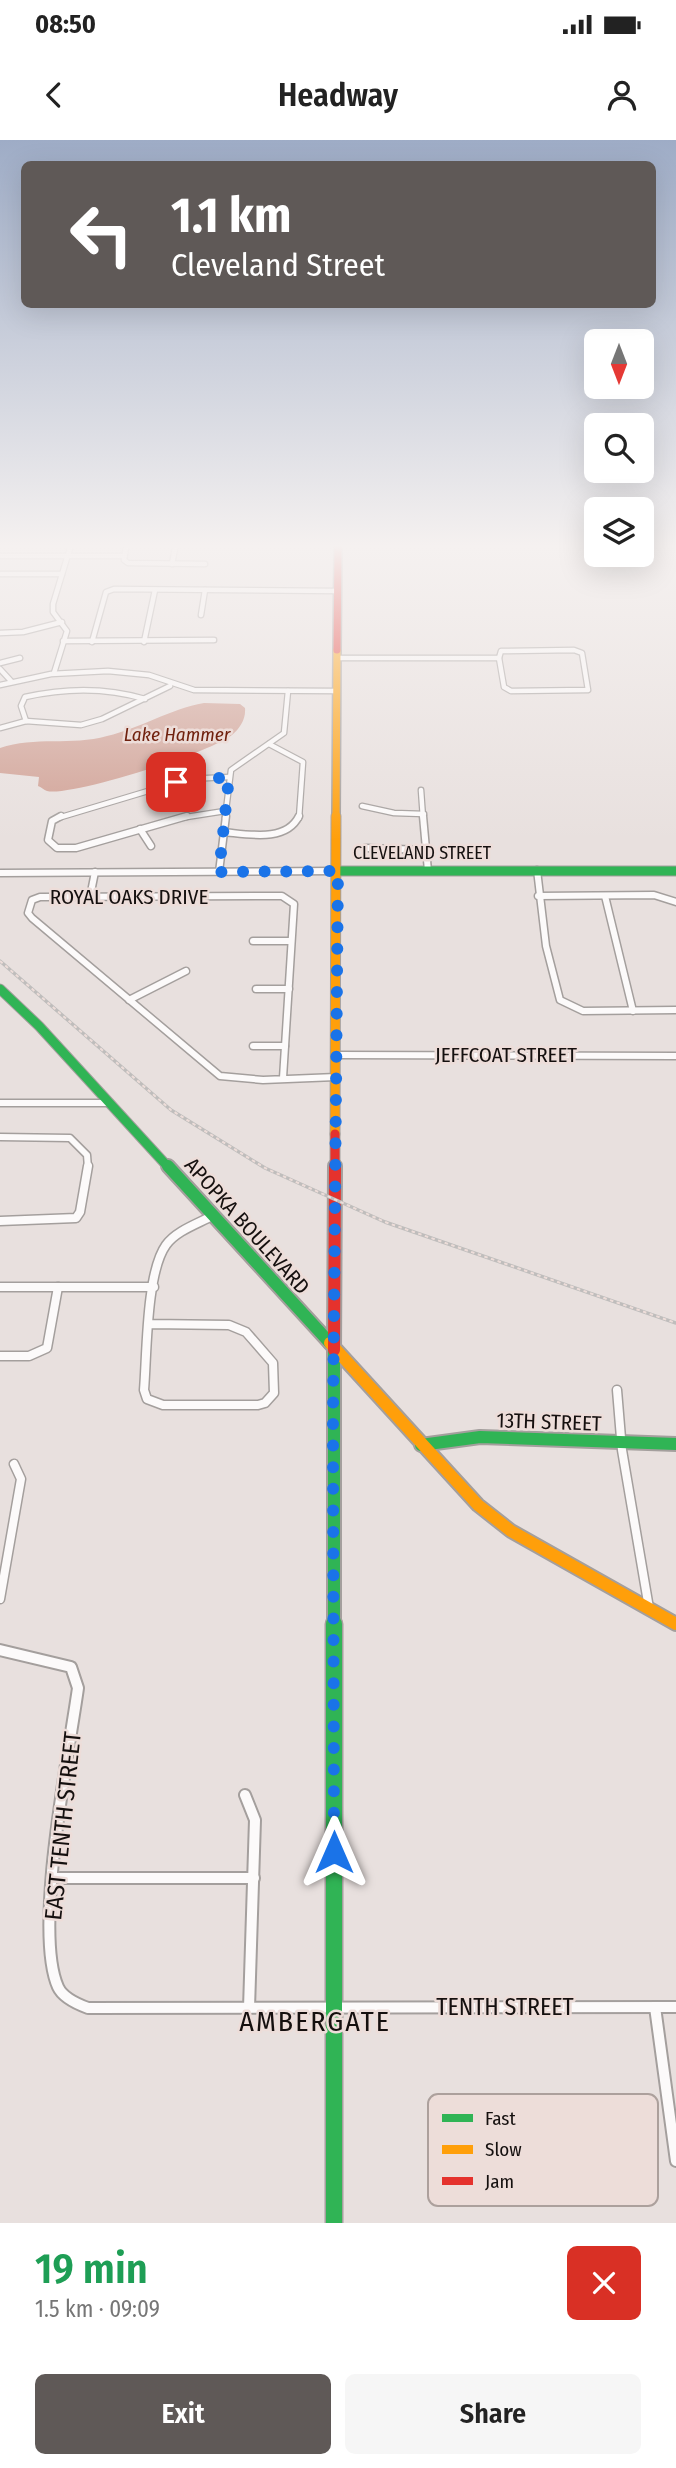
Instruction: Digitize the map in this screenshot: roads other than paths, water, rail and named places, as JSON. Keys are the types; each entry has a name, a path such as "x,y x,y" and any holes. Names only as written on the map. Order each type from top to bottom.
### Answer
{"street":[{"path":"54,673 62,645"},
{"path":"334,2223 334,1350 338,645"},
{"path":"505,650 580,651 590,688 585,691 506,690 499,658 499,653 505,650"},
{"path":"0,663 20,658"},
{"path":"338,658 499,658"},
{"path":"0,668 11,681"},
{"path":"0,685 54,673 138,673 153,676 170,686 194,690 337,691"},
{"path":"0,728 26,721 81,725 102,719 170,686"},
{"path":"26,721 21,706 25,697 46,691 127,692 145,699"},
{"path":"219,872 229,777 235,765 284,733 288,691"},
{"path":"223,832 278,833 295,825 299,818 303,762 270,744"},
{"path":"225,811 195,814 76,848 57,848 48,840 52,821 65,813 176,782 229,777"},
{"path":"421,790 428,871"},
{"path":"362,806 394,813 424,814"},
{"path":"140,830 151,846"},
{"path":"365,848 426,850"},
{"path":"537,870 546,946 560,1000 583,1011 676,1010"},
{"name":"CLEVELAND STREET","path":"0,873 676,871"},
{"path":"90,897 94,872"},
{"name":"ROYAL OAKS DRIVE","path":"282,1078 294,904 290,899 282,896 40,897 32,900 28,913 220,1076 282,1078 336,1077"},
{"path":"538,896 662,896 676,902"},
{"path":"605,896 613,933 623,959 633,1010"},
{"path":"253,941 291,941"},
{"path":"130,1000 186,971"},
{"name":"APOPKA BOULEVARD","path":"0,989 110,1103 421,1445 493,1519 676,1624"},
{"path":"256,989 289,989"},
{"path":"253,1045 285,1045"},
{"name":"JEFFCOAT STREET","path":"336,1055 676,1056"},
{"path":"0,1103 110,1103"},
{"path":"0,1137 70,1138 87,1155 89,1162 80,1212 76,1218 0,1221"},
{"path":"150,1324 239,1327 273,1363 274,1393 265,1403 258,1405 153,1404 147,1399 144,1390 150,1324 157,1261 169,1242 212,1216"},
{"path":"0,1287 154,1287"},
{"path":"0,1356 38,1354 47,1348 58,1287"},
{"path":"617,1390 622,1444 649,1609"},
{"name":"13TH STREET","path":"421,1445 442,1439 501,1438 676,1444"},
{"path":"0,1599 4,1547 20,1479 14,1464"},
{"name":"EAST TENTH STREET","path":"0,1650 14,1658 61,1661 71,1667 78,1688 50,1904 52,1968 57,1986 69,2000 88,2008 334,2008"},
{"path":"245,1795 256,1820 249,2008"},
{"path":"53,1878 254,1878"},
{"path":"655,2007 676,2161"},
{"name":"TENTH STREET","path":"334,2008 676,2007"}],"water":[{"name":"Lake Hammer","path":"204,703 240,704 245,708 245,716 232,735 171,762 61,791 47,791 38,786 39,777 0,773 0,748 26,742 94,739"}],"railway":[{"path":"0,961 171,1110 265,1168 385,1222 676,1323"}],"district":[{"name":"AMBERGATE","path":"315,2021"}]}
